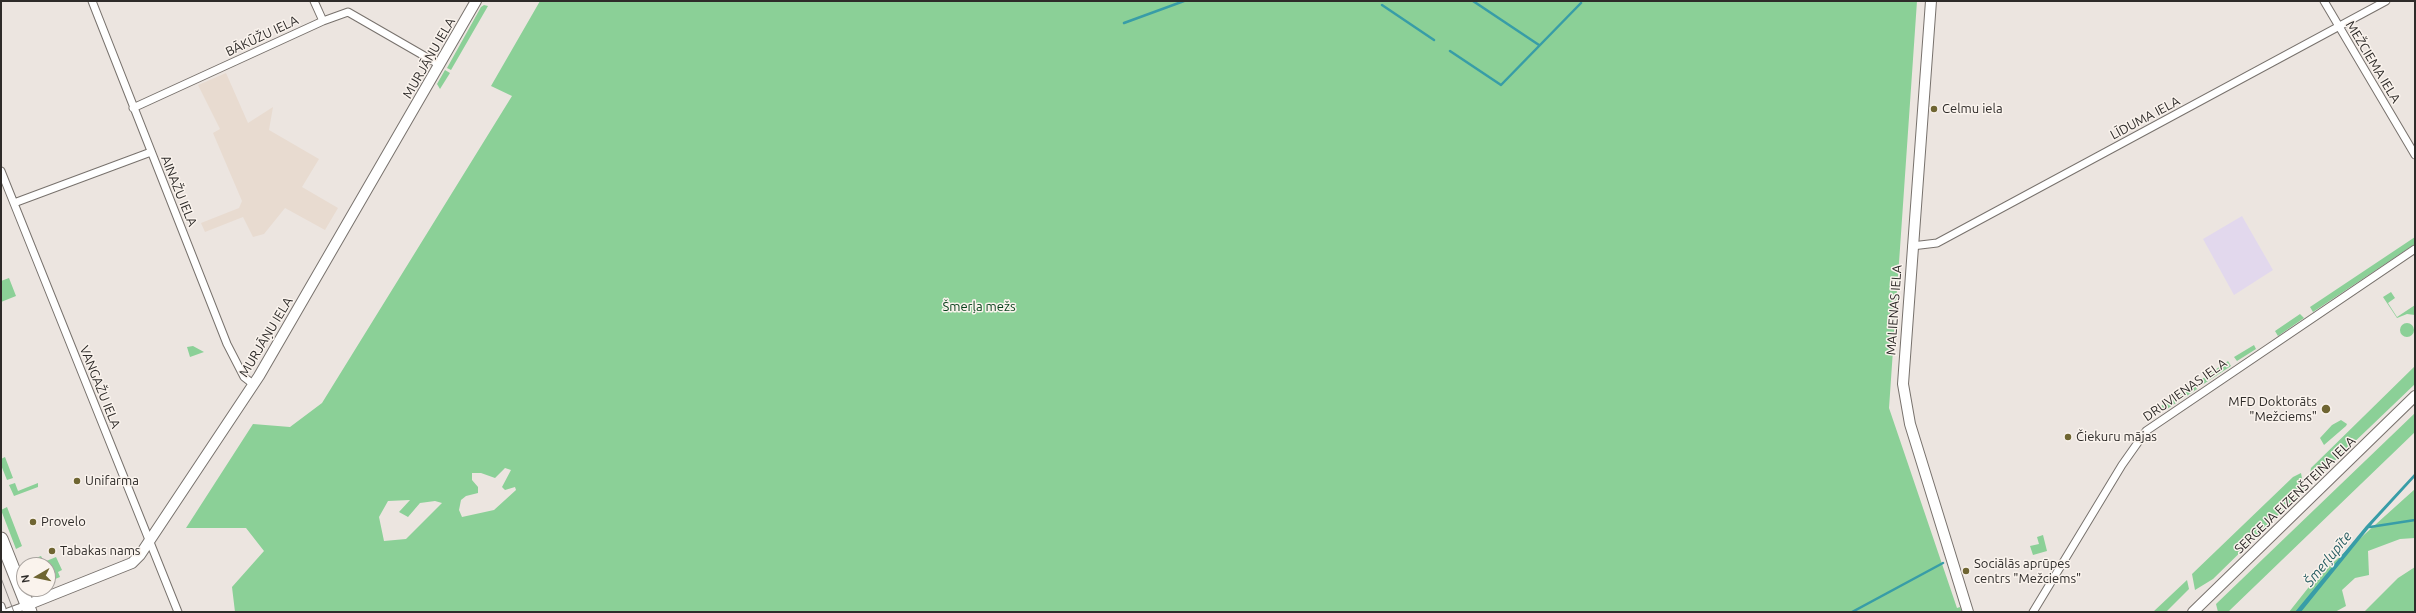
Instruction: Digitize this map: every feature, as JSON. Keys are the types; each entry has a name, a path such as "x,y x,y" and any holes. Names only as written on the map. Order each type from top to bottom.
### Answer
{"highway":[{"path":"1,539 28,609"}],"street":[{"name":"AINAŽU IELA","path":"92,1 227,344 244,377 253,384"},
{"path":"314,1 323,21"},
{"name":"MURJĀŅU IELA","path":"8,612 28,609 132,563 149,542 253,384 476,1"},
{"name":"MALIENAS IELA","path":"1930,1 1903,357 1904,390 1910,424 1968,612"},
{"name":"MEŽCIEMA IELA","path":"2324,1 2415,155"},
{"name":"LĪDUMA IELA","path":"1912,246 1937,243 2386,1"},
{"name":"BĀKŪŽU IELA","path":"134,108 323,21 348,12 440,65"},
{"path":"14,203 151,152"},
{"name":"VANGAŽU IELA","path":"1,171 178,612"},
{"name":"DRUVIENAS IELA","path":"2034,612 2122,465 2146,431 2415,249"},
{"name":"SERGEJA EIZENŠTEINA IELA","path":"2193,612 2415,396"},
{"path":"1,606 3,612"}],"shaded area":[{"path":"226,73 248,123 273,107 269,130 319,159 302,187 338,208 325,230 285,208 264,234 253,237 243,217 205,232 201,223 239,208 242,201 213,133 220,129 198,85"},
{"path":"2242,216 2273,270 2234,295 2203,239"}],"green space":[{"name":"Šmerļa mežs","path":"540,1 1917,1 1889,408 1957,608 1960,607 1962,612 235,612 232,587 264,551 246,528 186,528 253,424 290,427 322,403 512,96 491,86","holes":["505,468 511,470 502,487 505,490 515,487 516,490 494,510 462,517 459,510 461,500 466,496 478,493 478,487 472,480 472,473 481,473 495,478","410,500 399,512 408,517 420,503 435,501 442,503 406,539 384,541 379,517 388,501"]},
{"path":"484,5 488,6 451,70 447,68 481,7"},
{"path":"445,70 450,73 440,89 437,84"},
{"path":"2415,237 2415,244 2313,312 2310,307"},
{"path":"9,278 16,296 1,302 1,281"},
{"path":"2391,292 2395,298 2388,303 2397,317 2415,305 2415,315 2407,314 2397,318 2383,297"},
{"path":"2300,314 2304,318 2278,336 2275,331"},
{"path":"2404,323 2410,323 2414,327 2414,333 2410,337 2404,337 2400,333 2400,327"},
{"path":"2254,345 2256,349 2237,361 2234,357"},
{"path":"193,346 204,352 190,357 187,347"},
{"path":"2228,361 2231,366 2202,385 2199,381"},
{"path":"2415,366 2415,384 2323,472 2316,477 2310,474 2311,468"},
{"path":"2194,384 2197,389 2164,411 2161,406"},
{"path":"2415,413 2415,432 2229,611 2218,612 2216,604"},
{"path":"2341,420 2347,424 2346,426 2324,445 2320,438 2332,425"},
{"path":"5,457 13,478 7,480 1,465 1,459"},
{"path":"2301,473 2304,489 2302,492 2213,579 2195,590 2192,574 2293,477"},
{"path":"15,483 18,491 38,483 38,487 14,496 9,485"},
{"path":"2415,489 2415,538 2400,539 2368,551 2369,575 2355,578 2342,590 2346,606 2335,612 2289,612 2316,578"},
{"path":"7,507 22,546 16,549 1,510"},
{"path":"2043,535 2047,551 2033,555 2030,546 2039,544 2037,537"},
{"path":"56,557 62,570 58,572 60,577 56,579"},
{"path":"2415,567 2415,612 2364,612 2398,578"},
{"path":"2187,580 2189,589 2166,612 2153,612"}],"water":[{"path":"2415,473 2415,477 2373,523 2301,612 2295,612 2366,526"}],"waterway":[{"path":"1124,23 1184,1"},
{"path":"1473,1 1539,45"},
{"path":"1450,51 1501,85 1581,3"},
{"path":"1382,5 1434,40"},
{"path":"2370,527 2415,520"},
{"path":"1852,612 1943,563"}],"tram line":[{"path":"1,578 14,612"}],"place":[{"name":"Celmu iela","path":"1934,109"},
{"name":"MFD Doktorāts \"Mežciems\"","path":"2326,409"},
{"name":"Čiekuru mājas","path":"2068,437"},
{"name":"Unifarma","path":"77,481"},
{"name":"Provelo","path":"33,522"},
{"name":"Tabakas nams","path":"52,551"},
{"name":"Sociālās aprūpes centrs \"Mežciems\"","path":"1966,571"}],"water label":[{"name":"Šmerļupīte","path":"2328,559"}]}
